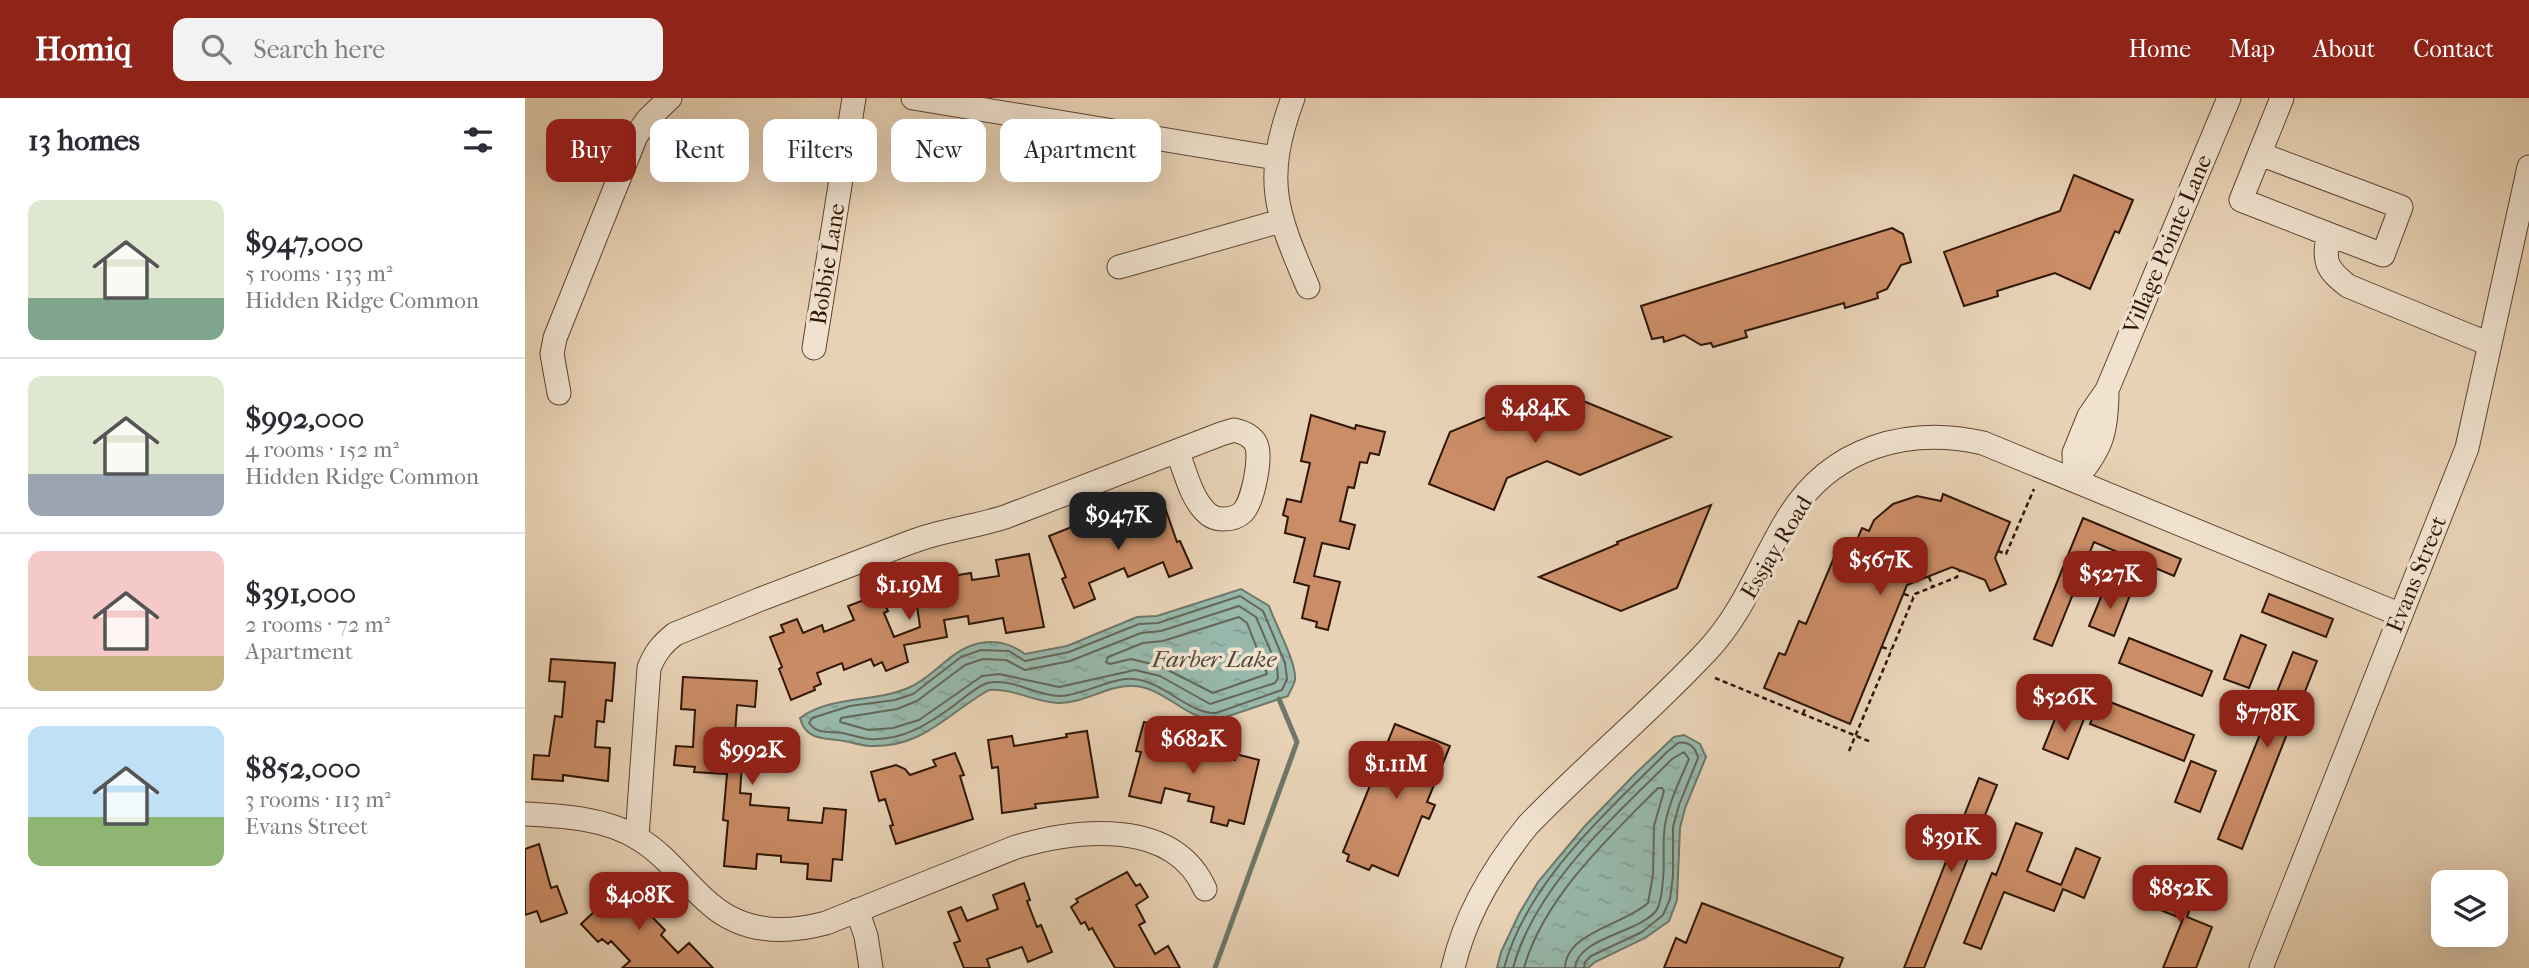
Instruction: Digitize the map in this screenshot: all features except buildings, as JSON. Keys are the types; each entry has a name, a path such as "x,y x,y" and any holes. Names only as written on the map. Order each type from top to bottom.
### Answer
{"street":[{"path":"559,393 552,354 555,338 636,136 648,119 670,98"},
{"name":"Bobbie Lane","path":"814,348 855,98"},
{"path":"913,98 1276,158"},
{"path":"1293,98 1281,130 1275,184 1281,221 1308,287"},
{"name":"Village Pointe Lane","path":"2075,480 2074,453 2089,416 2107,390 2229,98"},
{"path":"2260,154 2400,207 2383,255 2241,200 2282,98"},
{"name":"Evans Street","path":"2261,968 2467,448 2489,344 2523,220 2529,167"},
{"path":"1119,267 1281,221"},
{"path":"2328,234 2325,256 2330,272 2348,286 2489,344"},
{"name":"Essjay Road","path":"1453,968 1472,913 1506,852 1552,799 1708,650 1749,593 1789,516 1807,492 1828,473 1865,450 1886,442 1932,436 1983,443 2401,615"},
{"path":"637,837 649,668 660,648 675,634 921,538 1005,517 1177,451"},
{"path":"525,814 593,821 637,837 657,851 709,904 724,915 765,930 806,928 1016,847 1045,838 1076,834 1120,835 1160,844 1175,851 1189,863 1205,889"},
{"path":"857,910 866,936 871,968"}],"path":[{"path":"1998,551 2006,554 2034,489"},
{"path":"1849,751 1913,597 1957,578 1960,570"},
{"path":"1929,577 1933,587"},
{"path":"1904,594 1913,597"},
{"path":"1882,647 1891,650"},
{"path":"1715,678 1871,742"},
{"path":"1803,714 1806,706"}],"water":[{"name":"Farber Lake","path":"1241,589 1269,606 1289,654 1295,680 1288,696 1217,720 1195,715 1144,687 1123,686 1067,703 989,690 933,728 905,741 888,745 869,746 819,737 809,733 802,725 800,718 825,706 895,693 908,688 969,646 993,642 1015,648 1025,654 1067,646 1137,617 1157,616"},
{"path":"1684,735 1700,744 1706,757 1685,808 1680,828 1677,900 1669,921 1645,938 1588,968 1497,968 1501,952 1519,914 1538,882 1584,827 1636,773 1674,737"}],"waterway":[{"path":"1215,968 1297,742 1279,699"}]}
